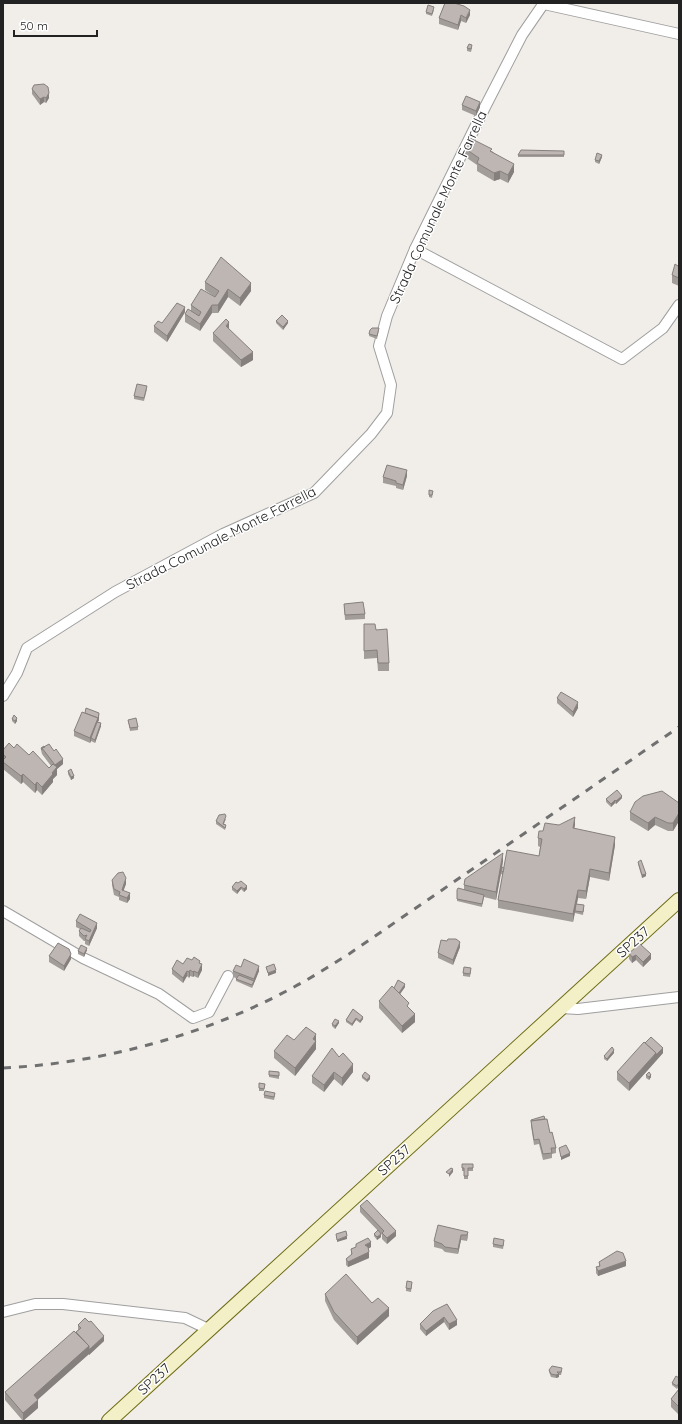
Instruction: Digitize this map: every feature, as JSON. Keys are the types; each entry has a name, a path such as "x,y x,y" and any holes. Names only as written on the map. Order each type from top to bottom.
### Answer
{"main road":[{"name":"SP237","path":"109,1421 679,900"}],"street":[{"path":"544,3 679,34"},
{"name":"Strada Comunale Monte Farrella","path":"3,696 17,674 27,648 115,592 223,534 314,492 371,434 387,413 391,385 379,346 387,316 415,249 488,100 522,35 544,3"},
{"path":"415,249 622,359 663,328 679,305"},
{"path":"3,911 83,958 159,994 193,1018 209,1012 228,976"},
{"path":"561,1008 578,1009 679,997"},
{"path":"3,1312 35,1304 63,1304 185,1318 208,1329"}],"building":[{"path":"445,3 454,3 464,6 470,10 466,18 461,15 458,25 439,18"},
{"path":"428,5 434,7 432,14 426,12"},
{"path":"469,44 472,45 471,49 467,48"},
{"path":"44,84 48,87 49,93 46,98 44,97 40,99 32,89 34,85"},
{"path":"466,96 480,102 476,111 462,105"},
{"path":"470,138 492,149 490,151 514,164 508,175 500,171 494,173 477,163 479,158 464,148"},
{"path":"521,150 564,151 564,155 518,155"},
{"path":"597,153 602,155 599,161 595,160"},
{"path":"221,257 251,283 240,298 228,289 218,305 212,305 200,324 185,314 188,309 199,316 201,312 191,305 201,289 215,297 219,291 205,282"},
{"path":"675,264 678,266 679,264 679,278 672,275"},
{"path":"177,303 185,307 167,336 154,326 158,321 162,323"},
{"path":"282,315 288,321 283,327 276,321"},
{"path":"226,319 229,322 226,326 253,352 241,360 213,333"},
{"path":"372,328 379,328 377,336 369,334"},
{"path":"137,384 147,386 144,398 134,396"},
{"path":"387,465 407,470 403,485 383,477"},
{"path":"429,490 433,491 432,495 429,495"},
{"path":"363,602 365,614 345,615 344,604"},
{"path":"364,624 375,624 376,630 387,629 389,663 378,663 377,650 364,651"},
{"path":"561,692 578,702 573,712 557,698"},
{"path":"86,708 99,713 98,721 98,718 85,713"},
{"path":"82,712 98,718 90,738 74,731"},
{"path":"14,715 17,718 15,721 12,719"},
{"path":"136,718 138,727 130,728 128,720"},
{"path":"97,722 101,723 95,740 91,738"},
{"path":"9,743 14,748 17,744 29,755 33,751 49,768 53,764 57,767 42,787 37,782 35,785 23,774 21,776 3,762 6,757 3,754 3,750"},
{"path":"49,744 54,751 56,749 63,759 55,765 42,748"},
{"path":"71,769 74,776 71,777 68,771"},
{"path":"617,790 622,796 611,804 606,799"},
{"path":"662,791 679,803 679,813 673,823 668,823 655,817 648,823 630,812 635,802 643,796"},
{"path":"225,814 226,816 223,824 226,825 225,828 216,821 219,815"},
{"path":"575,817 573,828 615,837 609,873 590,869 586,891 578,890 573,914 498,900 507,850 539,856 542,839 538,838 539,831 543,831 545,823 559,825"},
{"path":"503,853 496,892 464,885 465,879"},
{"path":"641,860 646,874 642,875 638,862"},
{"path":"123,872 126,878 122,890 130,893 127,898 119,895 120,892 114,889 112,880 118,873"},
{"path":"241,881 247,886 244,889 241,887 237,891 232,887 236,882 238,883"},
{"path":"458,888 484,895 482,904 457,899"},
{"path":"576,904 584,905 583,912 575,911"},
{"path":"80,914 97,923 89,941 85,939 87,935 84,936 79,931 81,928 90,932 91,930 76,921"},
{"path":"448,939 456,939 460,942 453,960 438,953 441,940 447,941"},
{"path":"58,943 69,949 71,954 64,966 49,956"},
{"path":"640,944 651,954 643,962 636,955 632,957 629,953"},
{"path":"81,945 87,948 84,954 78,951"},
{"path":"194,957 200,961 199,963 202,964 198,973 190,970 189,972 187,971 183,978 172,969 177,960 183,964 187,958 192,960"},
{"path":"244,959 259,966 254,979 233,971 236,965 241,967"},
{"path":"274,964 276,970 268,973 266,967"},
{"path":"464,967 471,968 470,974 463,973"},
{"path":"239,975 254,981 252,985 236,979"},
{"path":"398,980 405,984 399,993 394,988"},
{"path":"392,986 409,1003 407,1006 415,1014 402,1026 379,1001"},
{"path":"353,1009 363,1017 360,1021 356,1018 352,1024 346,1020"},
{"path":"335,1019 339,1021 335,1026 332,1024"},
{"path":"306,1027 316,1034 313,1039 316,1041 295,1068 274,1051 287,1035 294,1040"},
{"path":"651,1037 663,1048 656,1055 656,1053 645,1043"},
{"path":"644,1042 656,1053 629,1083 617,1072"},
{"path":"612,1047 614,1050 607,1059 604,1056"},
{"path":"332,1048 339,1057 343,1053 353,1064 342,1078 334,1072 324,1085 312,1076"},
{"path":"269,1071 279,1072 279,1076 269,1075"},
{"path":"365,1072 370,1076 367,1080 362,1076"},
{"path":"649,1072 651,1075 649,1077 646,1075"},
{"path":"259,1083 265,1084 264,1089 259,1088"},
{"path":"265,1091 275,1093 274,1097 264,1095"},
{"path":"544,1116 545,1119 531,1121 531,1120"},
{"path":"547,1119 550,1133 552,1132 556,1148 551,1148 552,1153 543,1154 539,1139 534,1140 531,1121"},
{"path":"566,1145 570,1153 561,1157 559,1148"},
{"path":"462,1164 473,1164 473,1168 468,1168 468,1176 464,1176 464,1168 462,1168"},
{"path":"451,1168 453,1169 449,1174 446,1172"},
{"path":"367,1200 396,1231 387,1238 382,1233 384,1231 360,1206"},
{"path":"438,1225 468,1232 467,1235 461,1235 458,1249 445,1247 434,1241"},
{"path":"378,1230 381,1234 377,1237 374,1234"},
{"path":"346,1231 347,1236 337,1240 336,1234"},
{"path":"368,1238 371,1242 365,1245 368,1247 369,1252 348,1262 346,1259 352,1254 351,1249 356,1247 356,1244"},
{"path":"494,1238 504,1240 503,1246 493,1244"},
{"path":"617,1251 623,1253 626,1261 598,1271 596,1267 600,1266 599,1262"},
{"path":"346,1274 372,1303 378,1298 389,1308 357,1337 334,1312 325,1294"},
{"path":"407,1281 412,1282 411,1289 406,1288"},
{"path":"447,1304 457,1320 449,1324 444,1317 426,1331 420,1324 433,1311"},
{"path":"85,1318 89,1322 91,1321 104,1336 89,1350 89,1346 76,1332 81,1328 78,1325"},
{"path":"74,1331 89,1346 34,1395 38,1400 23,1413 5,1392"},
{"path":"552,1366 562,1368 561,1372 557,1372 559,1374 556,1375 551,1374 549,1370"},
{"path":"676,1376 679,1378 679,1383 677,1386 672,1383"},
{"path":"679,1389 679,1407 671,1399"}],"railway":[{"path":"3,1068 78,1060 153,1044 225,1019 260,1004 301,983 349,954 679,727"}]}
